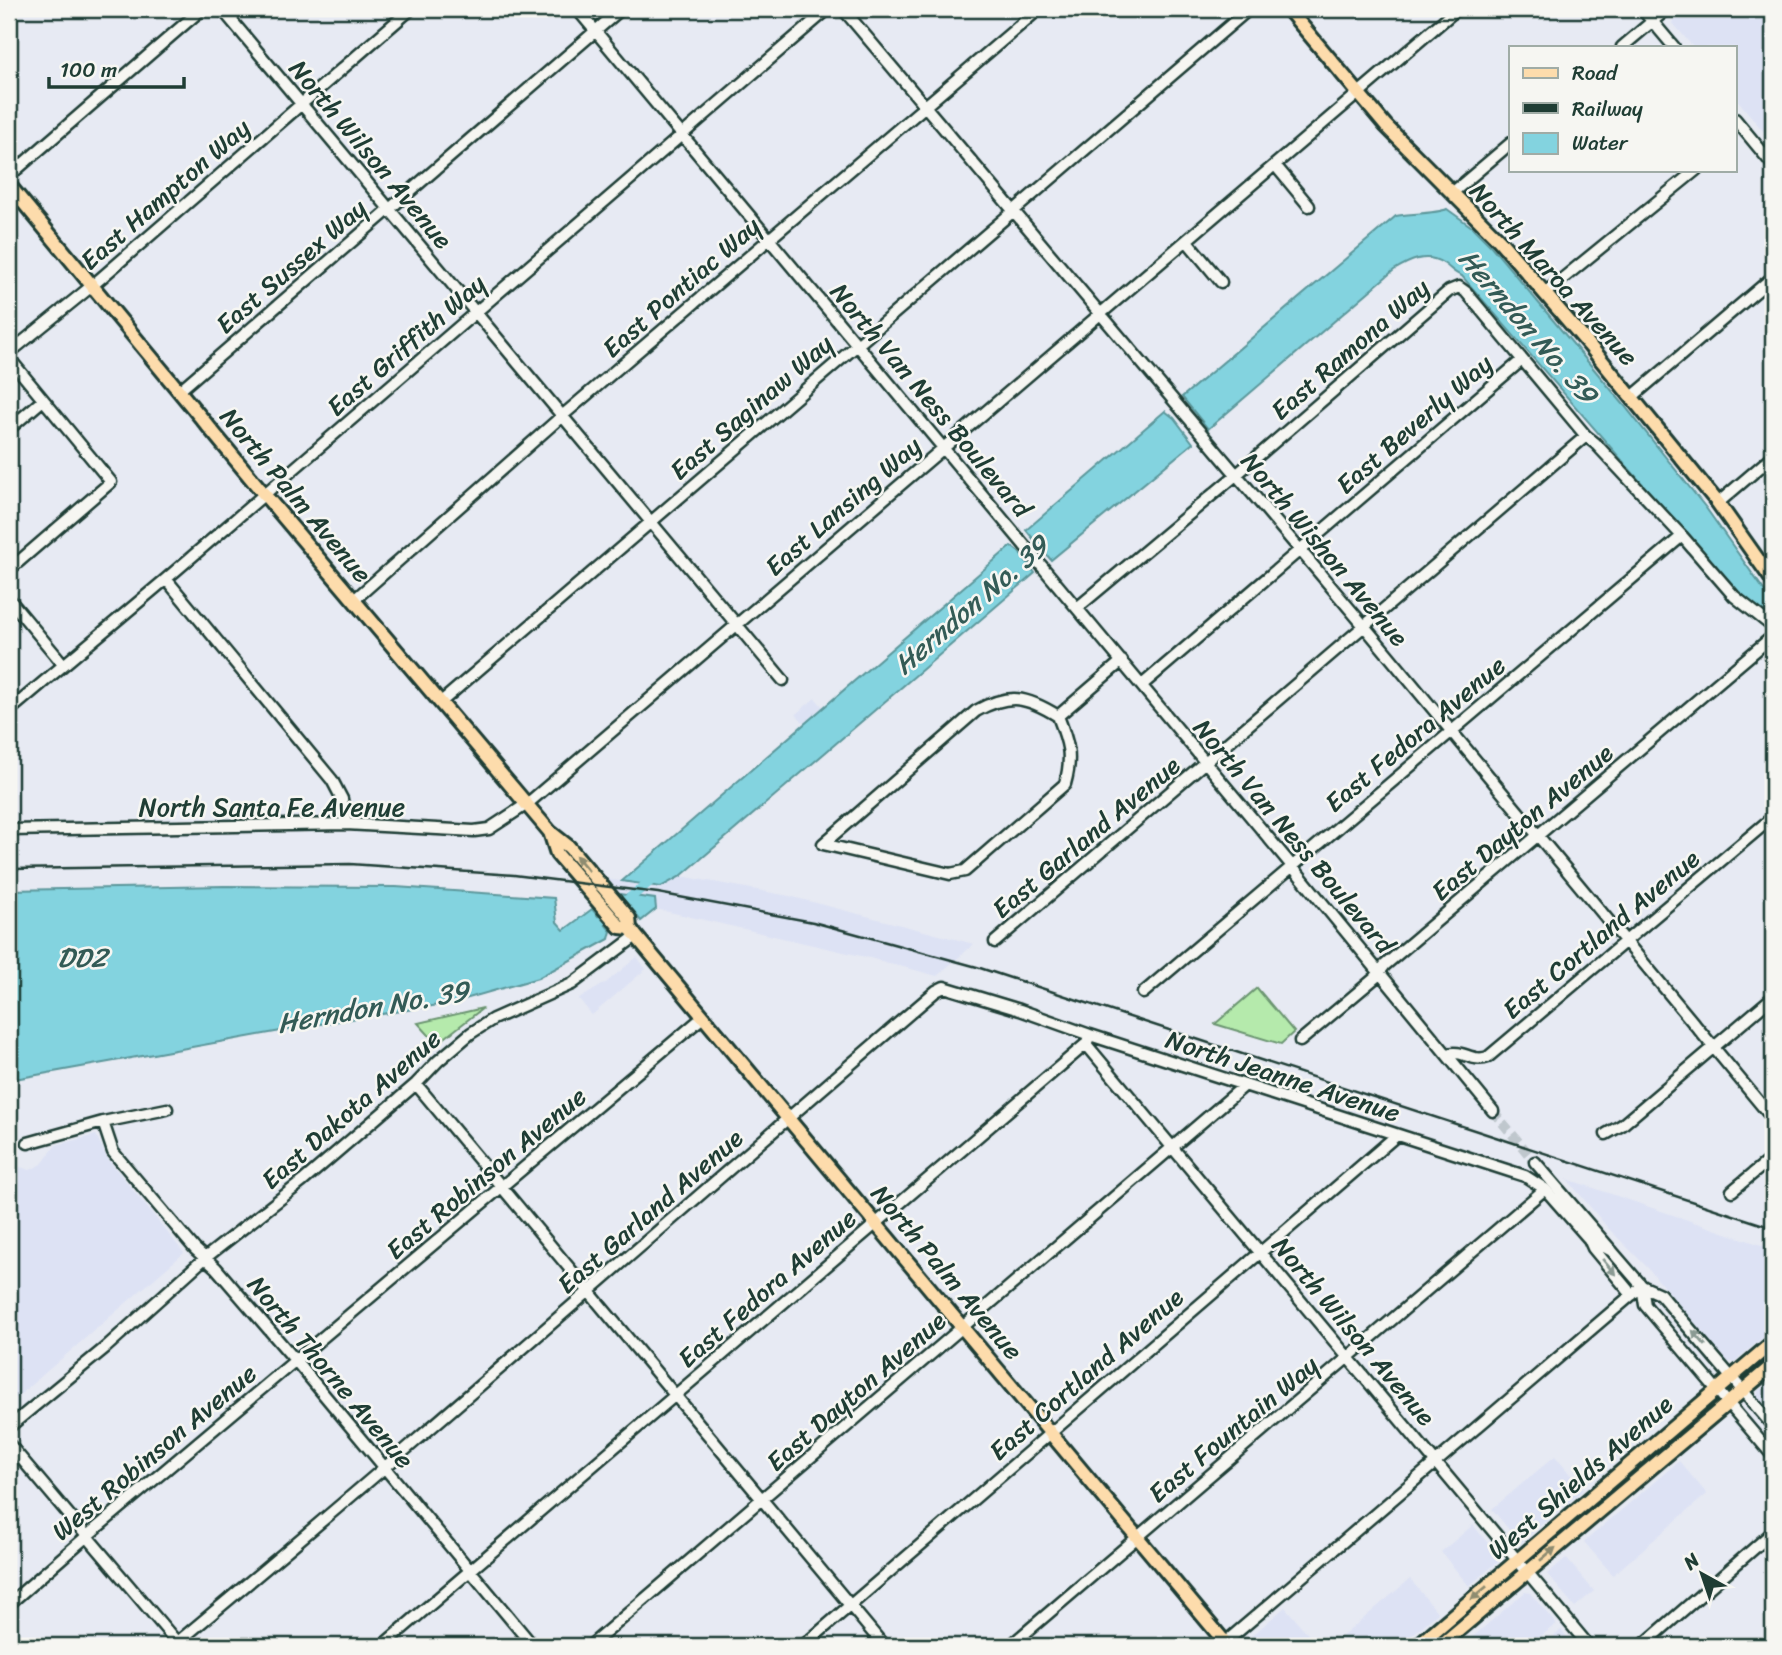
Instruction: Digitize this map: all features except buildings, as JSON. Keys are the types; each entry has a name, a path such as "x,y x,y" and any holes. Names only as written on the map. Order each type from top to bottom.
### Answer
{"main road":[{"name":"North Maroa Avenue","path":"1288,9 1357,94 1499,240 1545,293 1718,503 1773,580"},
{"name":"North Palm Avenue","path":"9,185 264,494 550,832 557,853 628,927 1225,1645"},
{"name":"West Shields Avenue","path":"1417,1646 1773,1342"},
{"name":"West Shields Avenue","path":"1440,1646 1773,1364"}],"street":[{"path":"9,176 202,9"},
{"name":"North Wilson Avenue","path":"222,9 783,680"},
{"name":"East Hampton Way","path":"9,355 411,9"},
{"name":"North Van Ness Boulevard","path":"577,9 1142,685 1493,1111"},
{"name":"East Sussex Way","path":"180,390 621,9"},
{"name":"East Griffith Way","path":"9,711 828,9"},
{"name":"North Wishon Avenue","path":"843,9 1014,209 1773,1119"},
{"name":"East Pontiac Way","path":"354,600 562,416 1039,9"},
{"name":"East Saginaw Way","path":"441,702 1249,9"},
{"name":"East Lansing Way","path":"527,804 1457,9"},
{"path":"1642,9 1673,46"},
{"path":"1623,46 1667,9"},
{"path":"1736,120 1773,165"},
{"path":"1736,137 1744,130"},
{"path":"1452,193 1509,145"},
{"path":"1275,165 1309,206"},
{"path":"1545,293 1694,172"},
{"path":"1187,241 1221,282"},
{"path":"1632,397 1773,277"},
{"name":"East Ramona Way","path":"1077,608 1449,291 1459,287 1466,292 1522,359"},
{"path":"9,355 111,482 9,570"},
{"path":"1522,359 1586,436 1682,536 1734,596 1773,627"},
{"name":"East Beverly Way","path":"1142,685 1522,359"},
{"path":"9,429 43,400"},
{"name":"East Garland Avenue","path":"995,942 1586,436"},
{"path":"1718,503 1773,456"},
{"name":"East Fedora Avenue","path":"1143,993 1682,536"},
{"path":"166,579 332,780 342,799 346,824"},
{"path":"9,599 63,664"},
{"name":"East Dayton Avenue","path":"1300,1041 1773,636"},
{"path":"1058,716 1122,661"},
{"path":"1020,699 1041,705 1058,716 1070,750 1065,784 965,872 950,874 823,844 976,711 996,700 1020,699"},
{"name":"North Santa Fe Avenue","path":"9,830 346,824 474,831 489,829 527,804"},
{"name":"East Cortland Avenue","path":"1448,1054 1459,1052 1481,1060 1488,1057 1773,817"},
{"name":"East Dakota Avenue","path":"9,1427 105,1348 205,1258 303,1181 416,1084 471,1032 493,1019 572,985 628,927"},
{"name":"East Garland Avenue","path":"177,1645 589,1293 788,1117 936,991 944,988"},
{"name":"North Jeanne Avenue","path":"944,988 1020,1010 1088,1040 1525,1175 1545,1189 1588,1238 1593,1248 1632,1295"},
{"path":"1606,1134 1622,1125 1773,997"},
{"name":"East Robinson Avenue","path":"296,1361 703,1017"},
{"name":"North Wilson Avenue","path":"1088,1040 1172,1148 1589,1646"},
{"name":"East Fedora Avenue","path":"382,1646 1088,1040"},
{"path":"416,1084 884,1646"},
{"name":"East Dayton Avenue","path":"590,1646 1244,1086"},
{"path":"29,1143 103,1122 167,1109"},
{"name":"North Thorne Avenue","path":"103,1122 113,1152 296,1361 533,1646"},
{"name":"East Cortland Avenue","path":"803,1646 1397,1135"},
{"path":"1732,1191 1773,1157"},
{"path":"1535,1162 1642,1286 1660,1294 1773,1426"},
{"name":"East Fountain Way","path":"1010,1646 1545,1189"},
{"name":"North Jeanne Avenue","path":"1588,1238 1612,1251"},
{"path":"1225,1645 1642,1286"},
{"path":"1642,1286 1645,1305 1773,1456"},
{"name":"West Robinson Avenue","path":"9,1604 296,1361"},
{"path":"9,1444 177,1645"},
{"path":"1642,1646 1773,1532"}],"shaded area":[{"path":"1687,9 1773,9 1773,143 1736,98 1736,46 1692,46 1672,22"},
{"path":"815,698 823,707 804,723 796,714"},
{"path":"681,876 789,896 974,944 937,976 656,909 655,899 619,894 606,879 661,887"},
{"path":"637,957 646,969 592,1015 579,999 607,982"},
{"path":"96,1135 107,1158 184,1253 9,1404 9,1157 16,1166 30,1170 42,1164 56,1145"},
{"path":"1567,1179 1773,1249 1773,1329 1734,1362 1726,1362 1649,1269 1608,1228"},
{"path":"1773,1378 1772,1415 1757,1397 1758,1391"},
{"path":"1555,1456 1583,1490 1520,1543 1492,1509"},
{"path":"1679,1461 1707,1494 1613,1575 1584,1542"},
{"path":"1473,1525 1500,1560 1469,1586 1441,1552"},
{"path":"1566,1558 1594,1591 1575,1607 1547,1574"},
{"path":"1410,1579 1438,1613 1399,1646 1331,1646"},
{"path":"1525,1592 1530,1593 1556,1624 1529,1646 1462,1646"},
{"path":"1285,1607 1318,1646 1251,1646 1246,1641"},
{"path":"1561,1630 1575,1646 1544,1645"}],"green space":[{"path":"1257,988 1294,1032 1281,1044 1215,1024"},
{"path":"483,1008 437,1044 418,1023"}],"water":[{"path":"1447,209 1472,227 1491,246 1624,405 1706,508 1773,603 1773,616 1763,613 1738,594 1462,276 1437,260 1418,259 1394,270 1208,429 1182,397 1396,216"},
{"path":"1165,411 1174,418 1193,443 1051,560 1026,530"},
{"path":"1011,546 1035,573 681,876 661,887 622,881"},
{"name":"DD2","path":"224,886 396,887 554,898 557,922 564,930 592,909 611,931 609,939 538,978 451,1003 9,1080 9,890"},
{"path":"619,894 655,899 656,909 641,921"}],"waterway":[{"name":"Herndon No. 39","path":"593,928 654,878"}],"tunnel":[{"path":"1493,1111 1535,1162"}],"railway":[{"path":"9,869 350,864 514,875 658,893 813,922 977,967 1773,1228"}]}
